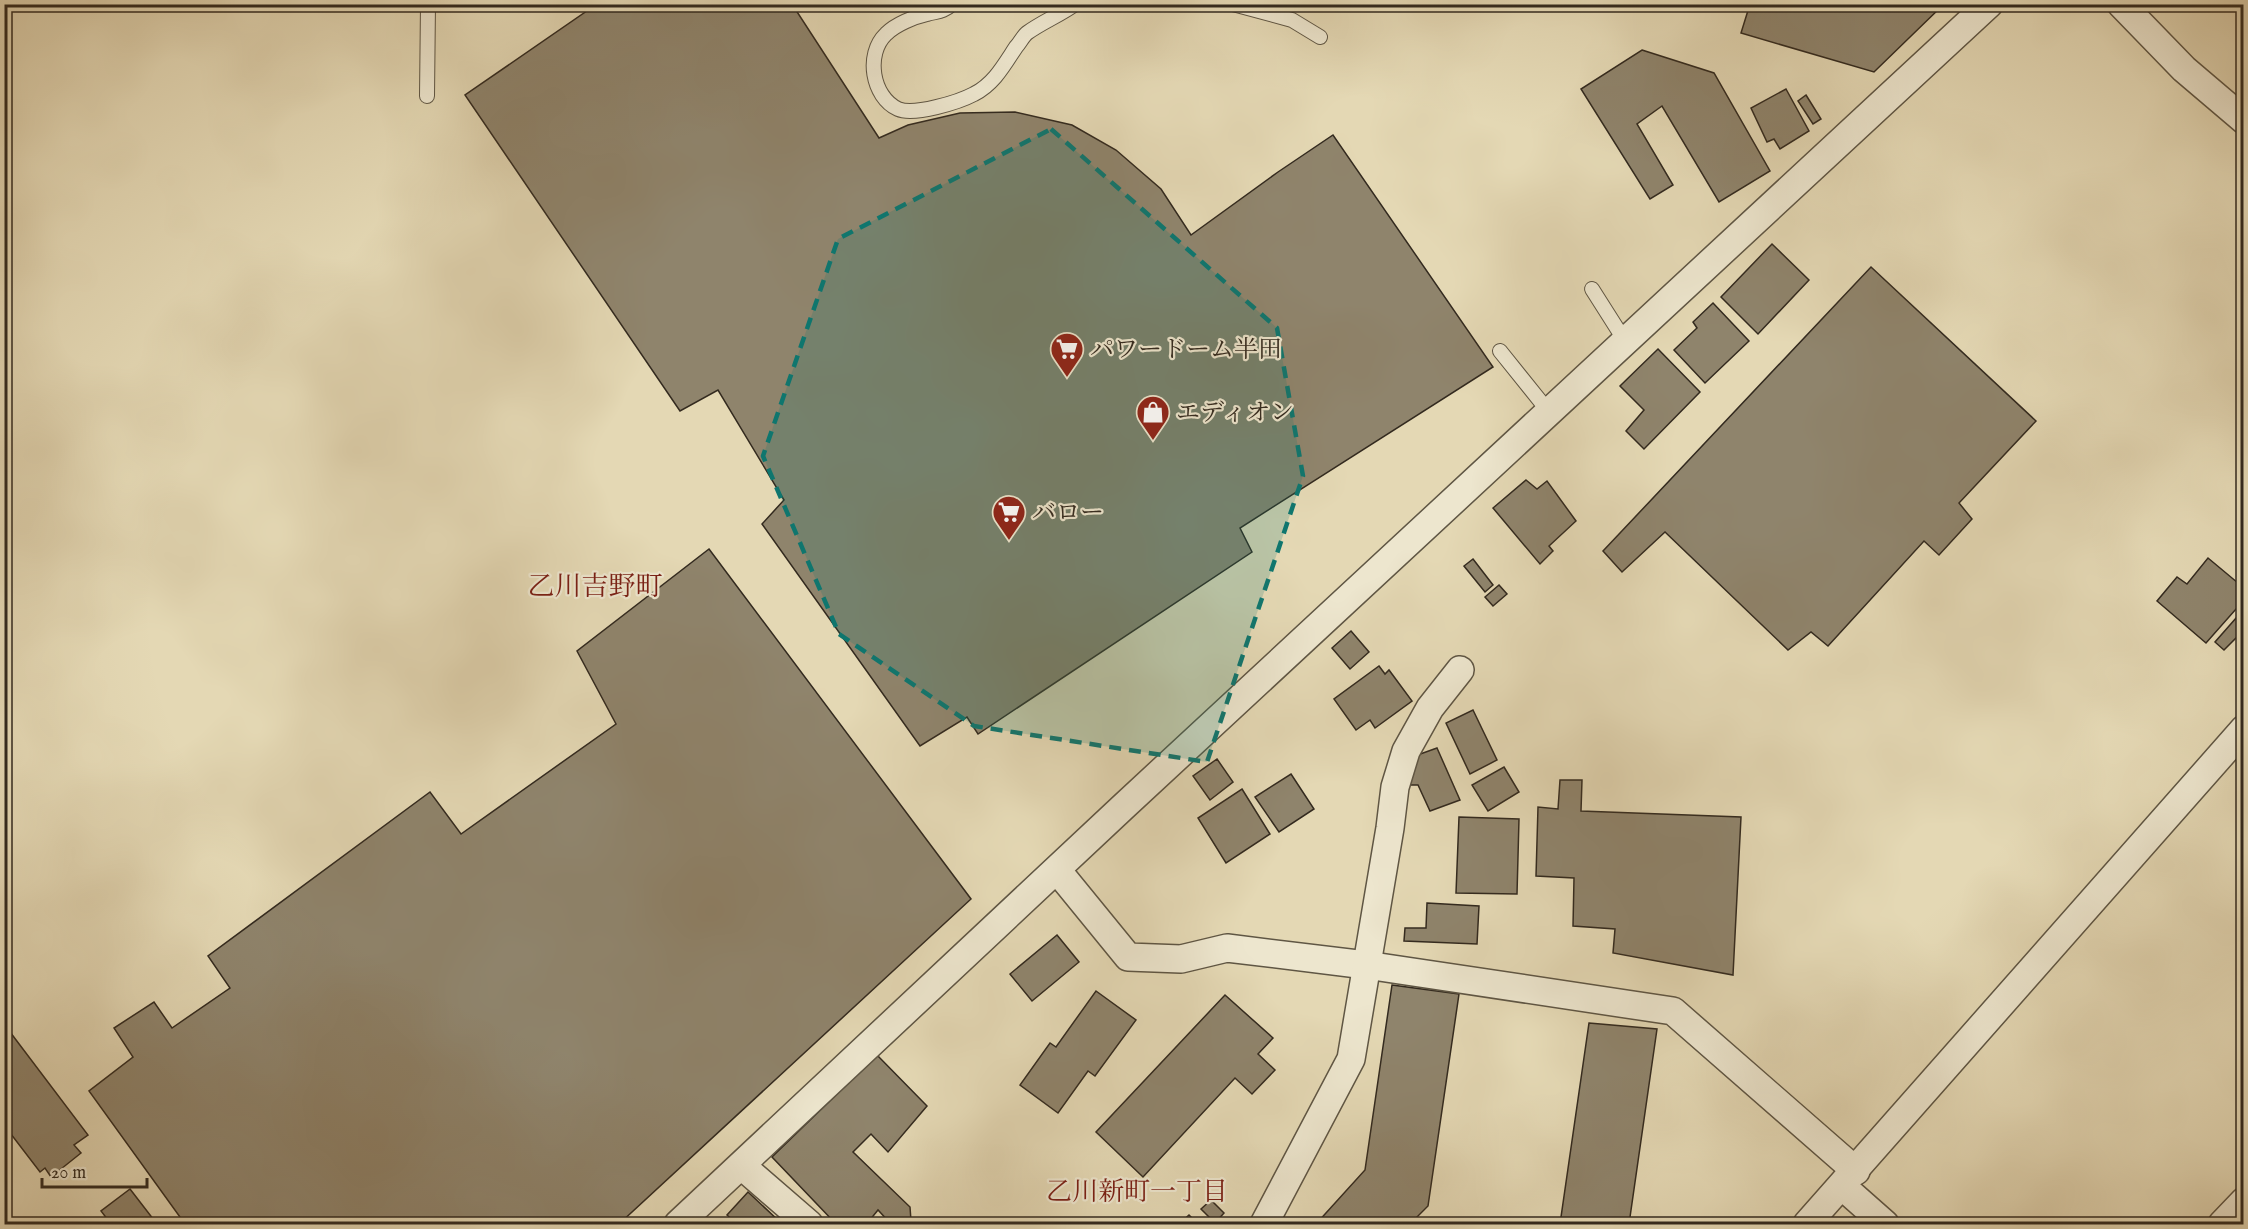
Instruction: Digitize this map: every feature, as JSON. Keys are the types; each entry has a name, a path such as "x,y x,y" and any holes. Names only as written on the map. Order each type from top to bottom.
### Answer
{"street":[{"path":"678,1224 1989,4"},
{"path":"2121,4 2184,69 2244,120"},
{"path":"1264,1224 1351,1059 1395,787 1406,751 1430,708 1460,670"},
{"path":"1807,1224 2244,729"},
{"path":"1057,870 1128,957 1181,960 1227,948 1366,965 1673,1011 1849,1179 1885,1224"},
{"path":"742,1166 809,1224"},
{"path":"2222,1224 2244,1201"}],"lane":[{"path":"427,96 428,4"},
{"path":"952,4 943,12 927,14 902,24 886,34 876,49 874,73 878,88 899,109 913,111 939,106 972,95 989,86 1026,34 1075,4"},
{"path":"1233,4 1292,21 1320,37"},
{"path":"1592,289 1625,341"},
{"path":"1500,351 1549,412"}],"highlighted area":[{"path":"1051,129 1277,328 1303,476 1207,762 974,726 839,634 763,456 838,239"}],"building":[{"name":"パワードーム半田","path":"597,4 792,4 879,138 908,125 960,113 1015,112 1072,125 1116,150 1161,189 1191,235 1333,135 1493,367 1240,528 1252,552 978,734 967,717 920,746 762,524 784,500 718,390 680,411 465,95"},
{"path":"1750,4 1944,4 1874,72 1741,33"},
{"path":"1642,50 1714,73 1770,171 1719,202 1662,106 1637,124 1673,185 1650,199 1581,89"},
{"path":"1786,89 1809,131 1780,149 1774,139 1767,142 1751,108"},
{"path":"1806,95 1821,119 1813,124 1798,101"},
{"path":"1772,244 1809,280 1758,334 1721,297"},
{"path":"1871,267 2036,421 1959,503 1972,519 1939,555 1924,541 1828,646 1811,632 1788,650 1665,532 1622,572 1603,551"},
{"path":"1713,303 1749,341 1705,383 1674,350 1697,328 1693,322"},
{"path":"1658,349 1700,392 1644,449 1626,431 1644,410 1620,386"},
{"path":"1526,480 1537,489 1547,481 1576,521 1549,546 1553,551 1540,564 1493,508"},
{"path":"709,549 971,899 619,1224 185,1224 89,1091 133,1057 114,1028 154,1002 172,1028 230,988 208,956 430,792 461,834 616,724 577,651"},
{"path":"2208,558 2244,588 2244,600 2206,643 2157,601 2177,577 2187,584"},
{"path":"1473,559 1493,585 1485,592 1464,566"},
{"path":"1499,585 1507,594 1493,606 1485,597"},
{"path":"2244,609 2244,633 2242,632 2224,650 2215,642"},
{"path":"1351,631 1369,652 1350,669 1332,648"},
{"path":"1379,666 1385,674 1389,670 1412,701 1375,728 1370,720 1356,730 1334,699"},
{"path":"1473,710 1497,760 1470,774 1446,723"},
{"path":"1437,748 1460,800 1430,811 1418,785 1406,785 1409,758"},
{"path":"1217,759 1233,782 1210,800 1193,776"},
{"path":"1504,767 1519,792 1488,811 1472,785"},
{"path":"1291,774 1314,809 1279,832 1255,797"},
{"path":"1560,780 1582,780 1581,811 1741,817 1733,975 1613,953 1615,929 1573,926 1574,878 1536,876 1538,807 1558,809"},
{"path":"1242,789 1270,834 1226,863 1198,818"},
{"path":"1459,817 1519,819 1517,894 1456,893"},
{"path":"1427,903 1479,906 1477,944 1404,941 1405,928 1426,928"},
{"path":"1057,935 1079,962 1032,1001 1010,974"},
{"path":"1392,985 1459,994 1428,1206 1410,1224 1316,1224 1365,1170"},
{"path":"1096,991 1136,1020 1095,1076 1088,1071 1058,1113 1020,1085 1050,1043 1056,1047"},
{"path":"1225,995 1273,1038 1258,1054 1275,1070 1252,1094 1235,1078 1143,1177 1096,1132"},
{"path":"1589,1023 1657,1029 1629,1224 1560,1224"},
{"path":"4,1024 88,1135 74,1145 81,1153 51,1177 45,1168 40,1172 4,1125"},
{"path":"877,1055 927,1106 888,1152 871,1134 853,1152 910,1207 911,1221 907,1224 891,1224 878,1210 869,1221 873,1224 836,1224 772,1157"},
{"path":"130,1189 157,1224 111,1224 101,1211"},
{"path":"748,1192 780,1222 778,1224 737,1224 727,1215"},
{"path":"1211,1200 1224,1213 1215,1223 1201,1209"},
{"path":"1189,1215 1198,1224 1179,1224"}],"place":[{"name":"パワードーム半田","path":"1067,378"},
{"name":"エディオン","path":"1153,441"},
{"name":"バロー","path":"1009,541"}],"district":[{"name":"乙川吉野町","path":"595,586"},
{"name":"乙川新町一丁目","path":"1137,1191"}]}
